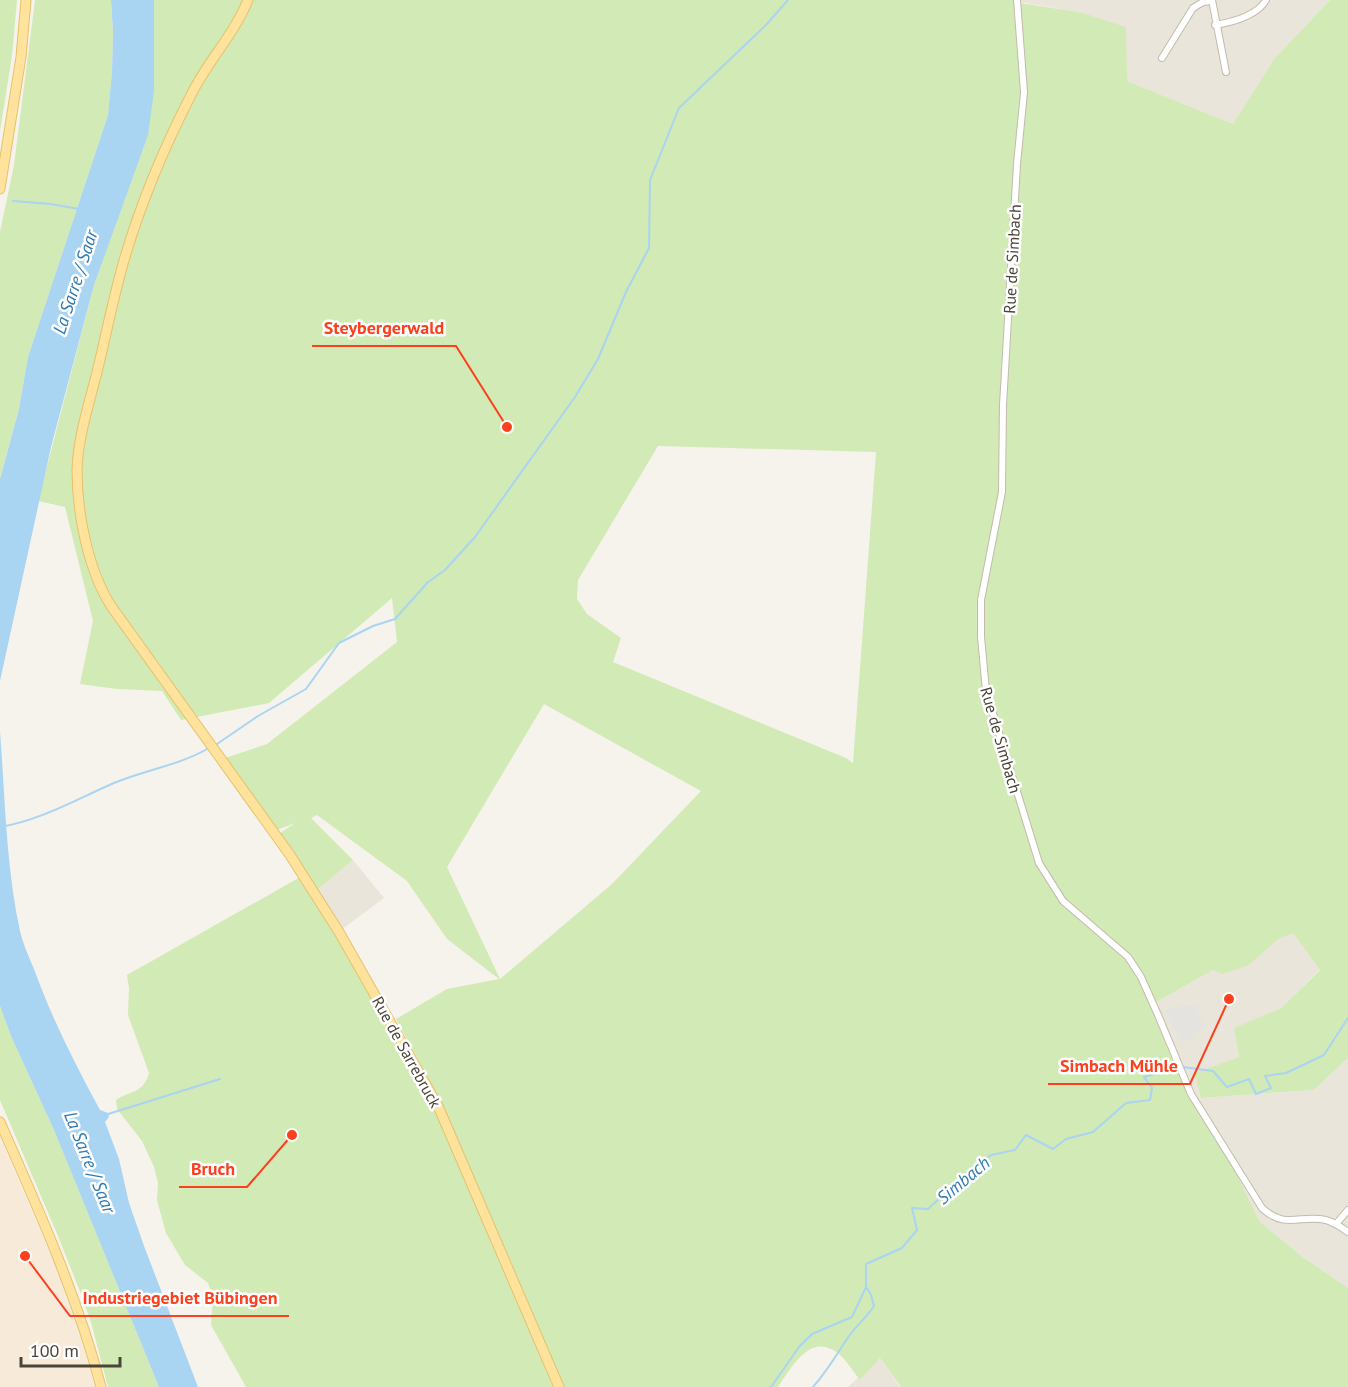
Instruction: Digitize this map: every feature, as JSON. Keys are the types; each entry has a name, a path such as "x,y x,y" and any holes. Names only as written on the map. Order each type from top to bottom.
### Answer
{"main road":[{"path":"0,189 21,57 26,0"},
{"name":"Rue de Sarrebruck","path":"248,0 236,24 190,96 135,227 117,283 81,440 77,468 83,524 94,572 111,606 310,884 438,1106 559,1387"},
{"path":"0,1122 74,1297 101,1387"}],"street":[{"name":"Rue de Simbach","path":"1017,0 1024,92 1017,164 1004,405 1002,492 981,600 982,667 991,713 1039,863 1063,901 1128,957 1141,977 1191,1094 1253,1195 1262,1208 1276,1219 1325,1220 1348,1232"},
{"path":"1162,58 1193,8 1211,0 1226,72"},
{"path":"1215,25 1233,22 1262,7 1266,0"},
{"path":"1336,1224 1348,1210"}],"shaded area":[{"path":"1019,0 1330,0 1274,59 1233,124 1127,81 1079,12 1019,2"},
{"path":"353,860 384,898 341,930 317,890"},
{"path":"1293,933 1320,969 1281,1008 1235,1028 1239,1058 1195,1073 1202,1098 1314,1090 1348,1058 1348,1288 1303,1257 1260,1222 1191,1094 1153,1004 1213,970 1249,965 1277,940"},
{"path":"1195,1005 1204,1027 1195,1033 1196,1036 1183,1044 1165,1010"},
{"path":"0,1137 57,1270 95,1387 0,1387"},
{"path":"880,1358 900,1387 848,1387"}],"green space":[{"path":"0,0 17,0 12,56 0,131"},
{"path":"35,0 111,0 112,72 108,115 28,357 19,409 0,478 0,232 14,165"},
{"path":"154,0 1019,0 1020,3 1079,12 1126,27 1127,81 1233,124 1274,59 1330,0 1348,0 1348,1058 1314,1090 1201,1098 1195,1073 1239,1057 1234,1028 1281,1008 1320,970 1293,933 1277,940 1249,965 1223,974 1213,970 1153,1004 1178,1068 1219,1138 1260,1222 1303,1257 1348,1288 1348,1387 901,1387 880,1358 860,1380 839,1355 831,1349 822,1347 814,1348 800,1358 778,1387 563,1387 442,1104 396,1019 447,989 499,979 447,939 407,881 317,815 311,818 353,860 317,890 276,836 295,823 277,830 225,758 267,744 397,642 392,598 269,703 181,720 162,691 117,689 80,684 93,621 65,507 38,501 94,285 154,91","holes":["658,446 876,452 853,763 846,758 613,662 621,638 587,614 577,599 578,580","544,704 701,791 612,884 500,979 447,867"]},
{"path":"302,876 435,1106 553,1387 246,1387 211,1325 213,1297 208,1283 185,1265 166,1233 157,1200 158,1183 154,1167 142,1141 117,1109 116,1100 140,1088 149,1073 128,1015 127,975"},
{"path":"0,1006 11,1036 54,1130 159,1387 108,1387 81,1294 0,1100"}],"water":[{"name":"La Sarre / Saar","path":"111,0 154,0 154,91 148,135 94,285 51,447 0,681 0,479 19,409 28,357 108,115 112,72"},
{"name":"La Sarre / Saar","path":"0,731 9,857 21,936 64,1041 100,1110 108,1113 109,1117 105,1122 119,1159 129,1203 198,1387 159,1387 54,1130 11,1036 0,1006"}],"waterway":[{"path":"214,746 258,716 306,689 339,643 373,626 395,619 428,582 445,570 475,537 575,397 598,359 626,292 649,248 650,180 679,108 766,25 788,0"},
{"path":"13,201 79,209"},
{"path":"0,827 43,815 126,778 186,759 209,748"},
{"name":"Simbach","path":"1183,1067 1213,1071 1227,1087 1249,1079 1256,1094 1271,1088 1265,1076 1286,1073 1324,1055 1348,1018"},
{"name":"Simbach","path":"771,1387 799,1347 812,1334 852,1317 866,1287 866,1264 902,1248 917,1230 912,1208 928,1209 970,1170 991,1155 1015,1150 1026,1135 1053,1149 1066,1139 1093,1132 1126,1103 1150,1100 1152,1088 1144,1077 1170,1070"},
{"path":"105,1115 220,1079"},
{"path":"813,1387 849,1336 874,1306 866,1287"}],"place":[{"name":"Steybergerwald","path":"507,427"},
{"name":"Simbach Mühle","path":"1229,999"},
{"name":"Bruch","path":"292,1135"},
{"name":"Industriegebiet Bübingen","path":"25,1256"}]}
